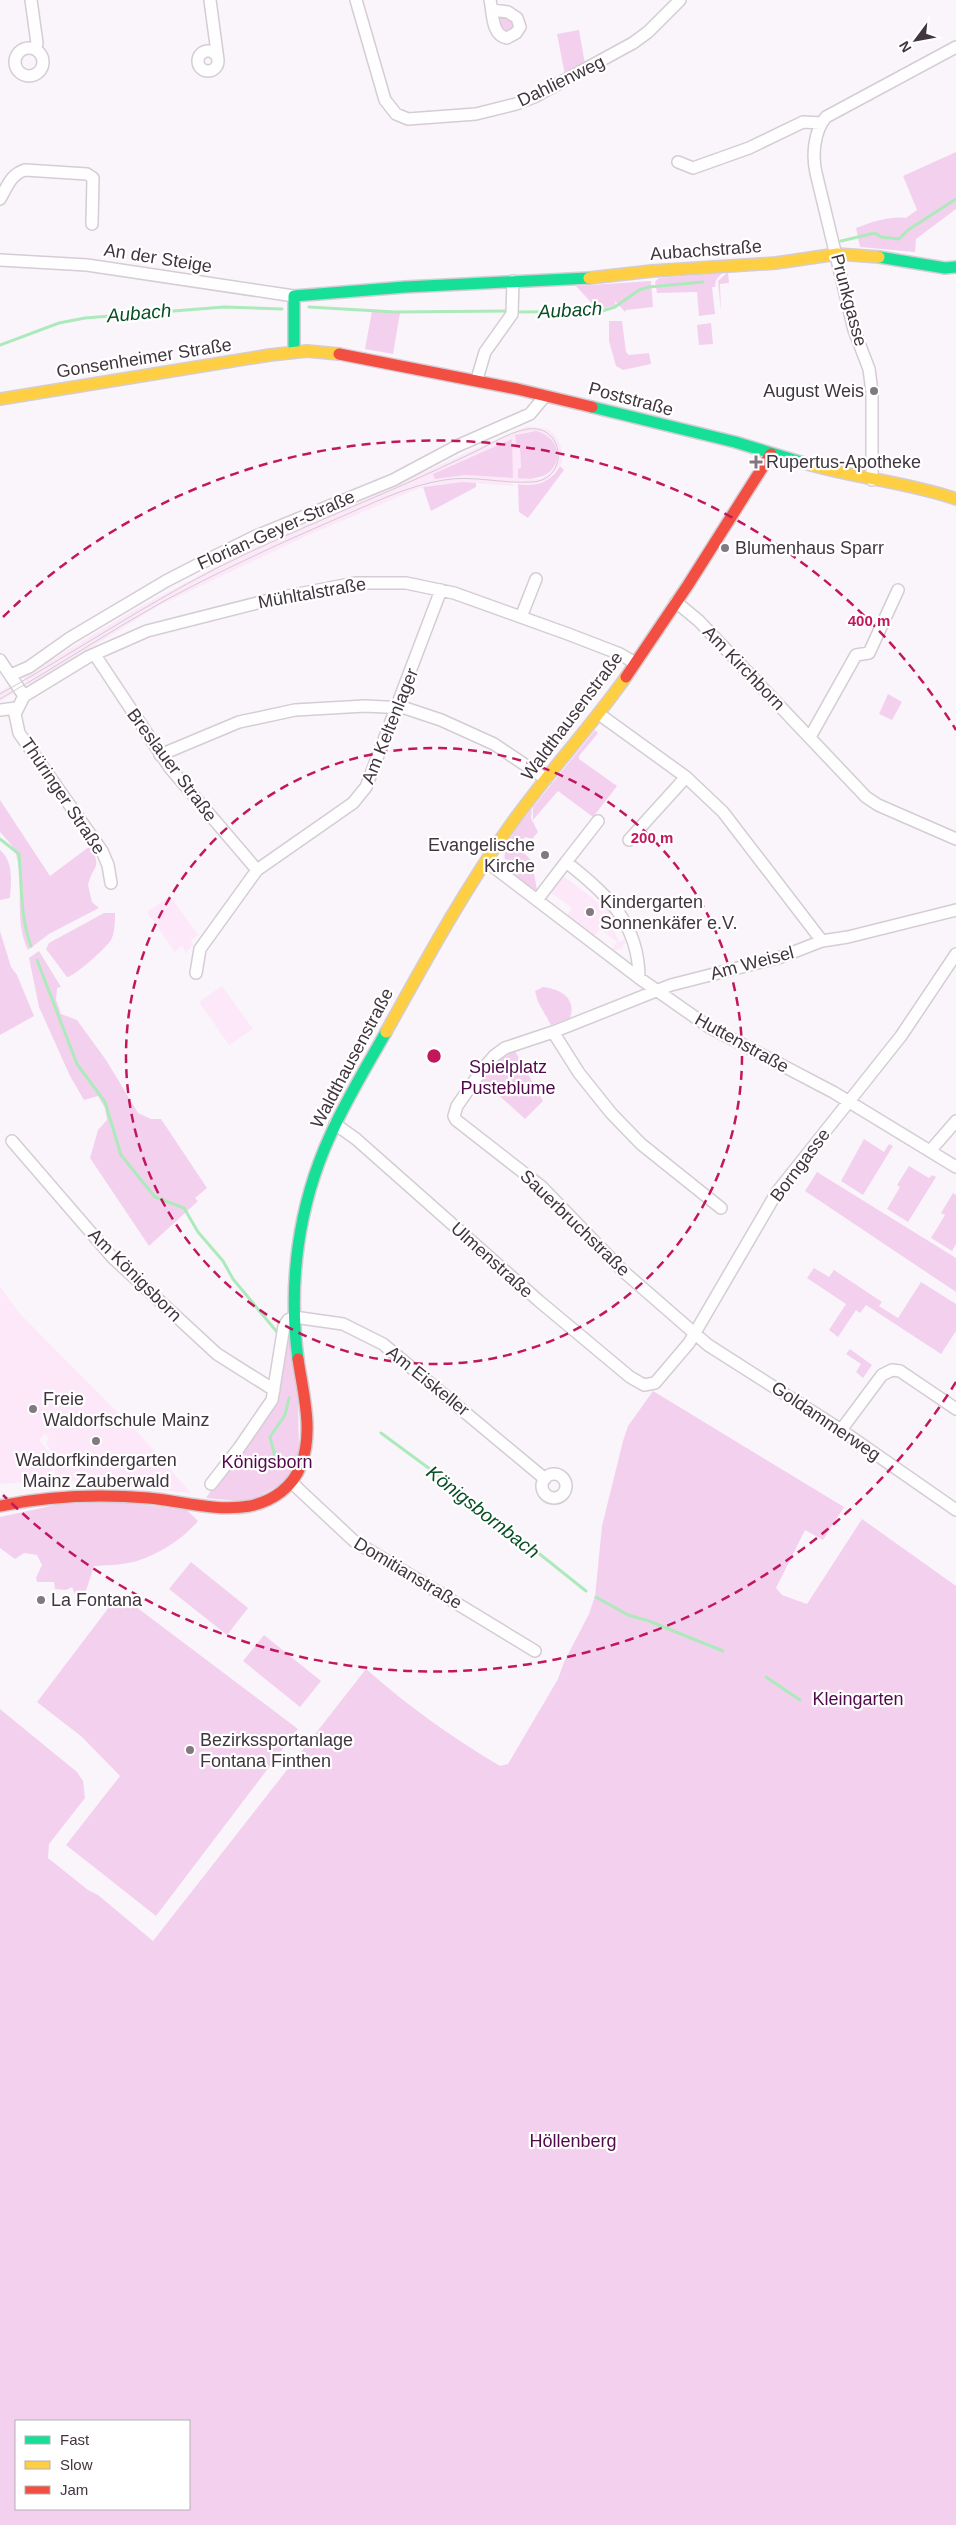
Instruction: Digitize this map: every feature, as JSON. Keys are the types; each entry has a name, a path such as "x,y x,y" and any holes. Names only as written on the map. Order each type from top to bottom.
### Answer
{"main road":[{"name":"Aubachstraße","path":"294,296 513,281 574,280 652,270 776,263 837,254 900,259 945,268 956,267"},
{"path":"294,296 296,311 307,351"},
{"path":"294,352 296,311"},
{"name":"Poststraße","path":"294,352 327,352 476,379 735,442 771,454 872,480 927,489 956,499"},
{"name":"Gonsenheimer Straße","path":"0,399 294,352"},
{"name":"Waldthausenstraße","path":"0,1506 72,1496 151,1498 214,1507 241,1507 273,1496 291,1482 302,1462 306,1432 294,1317 295,1277 304,1214 320,1160 335,1124 415,980 507,828 598,714 635,663 771,454"}],"street":[{"path":"31,0 37,43 36,50"},
{"path":"210,0 218,60"},
{"name":"Dahlienweg","path":"356,0 385,100 396,114 413,119 490,111 534,97 633,42 648,32 680,0"},
{"path":"678,162 693,168 749,148 803,122 821,123 836,110 956,47"},
{"name":"Prunkgasse","path":"821,123 814,164 854,330 869,369 872,409 872,480"},
{"path":"0,199 12,176 17,172 25,170 87,174 92,178 94,185 92,224"},
{"name":"An der Steige","path":"0,260 87,265 294,296"},
{"path":"476,379 485,352 512,314 513,281"},
{"name":"Florian-Geyer-Straße","path":"11,675 158,585 256,536 393,480 457,446 530,414 546,396"},
{"path":"521,617 536,579"},
{"name":"Mühltalstraße","path":"24,696 68,668 147,631 277,598 347,584 376,582 406,583 441,590 521,617 620,654 635,663"},
{"name":"Am Keltenlager","path":"196,973 200,949 256,870 358,798 366,787 441,590"},
{"path":"810,737 856,655 869,653 898,590"},
{"name":"Am Kirchborn","path":"676,602 698,621 872,801 956,839"},
{"name":"Breslauer Straße","path":"95,655 160,755 256,870"},
{"path":"0,660 24,696 16,708 0,710"},
{"path":"160,755 240,722 295,710 365,706 405,708 471,733 510,754 546,780"},
{"name":"Thüringer Straße","path":"16,708 15,719 19,733 102,851 108,865 111,883"},
{"path":"598,714 686,777 723,812 822,941"},
{"path":"629,840 686,777"},
{"path":"537,900 598,821"},
{"name":"Huttenstraße","path":"487,862 639,978 737,1043 849,1101 956,1166"},
{"path":"566,862 602,890 619,911 632,939 639,978"},
{"name":"Am Weisel","path":"454,1116 454,1110 463,1096 498,1052 657,991 781,957 822,941 848,937 956,910"},
{"name":"Borngasse","path":"655,1382 695,1333 777,1192 901,1036 956,954"},
{"path":"553,1032 579,1073 611,1113 641,1144 721,1208"},
{"name":"Sauerbruchstraße","path":"454,1116 456,1120 542,1187 623,1272 695,1333"},
{"path":"930,1151 956,1120"},
{"name":"Ulmenstraße","path":"335,1124 356,1139 539,1301 630,1377 644,1385 655,1382"},
{"name":"Am Königsborn","path":"12,1140 112,1257 217,1354 267,1388 274,1390"},
{"path":"211,1484 272,1400 284,1326 288,1320 294,1317"},
{"name":"Am Eiskeller","path":"294,1317 343,1324 383,1344 546,1478"},
{"name":"Goldammerweg","path":"695,1333 708,1345 841,1430 956,1510"},
{"path":"841,1430 882,1375 892,1370 900,1371 956,1409"},
{"name":"Domitianstraße","path":"291,1482 354,1541 536,1651"}],"shaded area":[{"path":"527,426 547,429 555,435 561,446 562,463 547,481 531,485 513,482 513,486 462,482 426,486 412,491 304,537 158,606 29,686 23,677 134,610 244,552","holes":["527,432 540,432 543,478 525,479 521,469 520,448 515,435","469,457 470,459 512,478 465,475 435,479"]},
{"path":"10,686 14,693 0,701 0,691"},
{"name":"Kindergarten Sonnenkäfer e.V.","path":"562,875 616,916 609,919 619,942 627,938 622,948 613,951 612,949 617,942 600,929 594,936 567,915 572,908 549,891"},
{"path":"170,896 198,935 191,940 193,945 186,953 182,946 175,952 147,912"},
{"path":"222,986 253,1029 229,1045 199,1002"},
{"path":"0,1287 20,1314 139,1434 191,1493 55,1479 55,1458 46,1443 49,1438 45,1434 39,1440 49,1452 52,1467 51,1480 0,1484"},
{"name":"Königsborn","path":"264,1456 270,1462 264,1468 258,1462"}],"green space":[{"path":"506,17 511,19 513,24 511,29 506,31 501,29 499,24 501,19"},
{"path":"579,30 585,64 565,75 557,34"},
{"path":"956,152 956,209 916,239 915,252 860,247 856,228 887,219 906,218 917,210 903,176"},
{"path":"728,272 729,283 720,284 721,312 718,281"},
{"path":"722,273 716,280 715,287 712,287 715,314 699,316 697,292 657,293 655,282 659,278"},
{"path":"651,281 653,307 626,310 625,312 614,300 616,305 598,310 576,286"},
{"path":"372,311 400,313 393,354 365,349"},
{"path":"609,321 622,321 626,352 629,355 649,353 651,364 623,370 616,366 609,341"},
{"path":"711,323 713,344 699,345 697,325"},
{"path":"536,431 547,436 554,443 557,451 557,460 553,468 545,475 533,478 518,478 518,469 521,468 520,448 517,448 515,435"},
{"path":"512,439 513,478 465,475 435,479 433,474"},
{"path":"560,466 564,470 528,518 519,512 518,484 531,485 547,480"},
{"path":"462,482 476,483 476,487 431,511 423,487"},
{"path":"888,694 902,702 892,720 879,714"},
{"path":"595,730 598,733 579,756 579,759 617,786 593,817 558,791 533,820 533,807"},
{"path":"0,800 50,876 90,846 96,859 96,866 88,885 92,902 99,908 49,934 28,950 21,926 20,878 16,854 0,832"},
{"path":"532,808 531,818 538,832 532,839 525,837 522,841 525,846 524,853 534,863 533,868 537,890 528,887 517,878 509,870 505,861 508,843"},
{"path":"0,850 8,860 11,879 10,898 0,900"},
{"path":"104,913 115,913 114,930 111,940 90,961 67,977 46,949 49,943"},
{"path":"0,931 11,967 17,975 34,1016 0,1035"},
{"path":"39,951 61,987 57,988 56,1000 61,1014 77,1020 106,1060 138,1113 151,1119 161,1119 207,1188 195,1198 198,1201 149,1246 90,1158 98,1130 107,1120 105,1108 98,1096 84,1100 70,1076 39,1007 29,958"},
{"path":"543,987 561,992 566,996 571,1005 570,1018 551,1025 538,1002 535,991"},
{"name":"Spielplatz Pusteblume","path":"515,1051 543,1101 525,1119 482,1080 498,1060"},
{"path":"864,1139 884,1152 889,1144 893,1146 863,1195 841,1181"},
{"path":"909,1166 929,1178 932,1175 936,1177 908,1222 887,1209 900,1187 897,1185"},
{"path":"817,1172 956,1258 956,1292 805,1191"},
{"path":"953,1193 956,1195 956,1244 952,1251 931,1238 945,1215 941,1213"},
{"path":"814,1268 829,1277 834,1270 882,1302 879,1306 898,1318 921,1282 956,1304 956,1331 941,1354 866,1305 860,1313 856,1310 838,1337 829,1330 846,1304 807,1278"},
{"name":"Königsborn","path":"288,1329 298,1398 299,1452 285,1482 249,1502 206,1498 215,1484 220,1482 257,1430"},
{"path":"850,1349 872,1365 863,1378 856,1372 861,1364 846,1354"},
{"name":"Höllenberg","path":"653,1391 844,1507 823,1540 805,1530 776,1588 782,1595 807,1604 862,1519 956,1586 956,2525 0,2525 0,1709 77,1772 83,1781 85,1798 49,1844 48,1858 88,1890 98,1895 153,1941 366,1669 398,1696 464,1744 500,1766 508,1764 558,1679 564,1662 589,1614 595,1596 602,1526 628,1426"},
{"path":"121,1502 187,1510 198,1521 178,1540 145,1558 116,1565 94,1566 85,1594 75,1594 72,1587 66,1590 55,1589 54,1582 37,1582 36,1578 42,1565 37,1555 24,1553 15,1559 0,1548 0,1517 60,1504"},
{"path":"191,1562 248,1608 227,1635 169,1589"},
{"name":"Bezirkssportanlage Fontana Finthen","path":"119,1594 298,1729 156,1916 66,1845 120,1776 82,1737 37,1702"},
{"path":"264,1635 321,1681 300,1707 243,1661"}],"waterway":[{"name":"Aubach","path":"841,241 875,233 881,237 899,239 908,230 956,199"},
{"name":"Aubach","path":"520,312 602,311 615,307 639,290 649,287 703,282"},
{"name":"Aubach","path":"0,345 59,323 85,318 224,307 282,309"},
{"name":"Aubach","path":"309,307 395,312 507,311"},
{"name":"Königsbornbach","path":"0,839 19,854 23,912 31,946"},
{"name":"Königsbornbach","path":"37,960 77,1064 105,1102 121,1155 155,1197 184,1208 198,1232 223,1261 233,1279 277,1332"},
{"name":"Königsbornbach","path":"261,1466 263,1462 272,1461 275,1456 270,1437 285,1415 289,1398"},
{"name":"Königsbornbach","path":"381,1433 472,1500 586,1591"},
{"name":"Königsbornbach","path":"596,1597 628,1615 649,1621 723,1651"},
{"name":"Königsbornbach","path":"766,1677 800,1700"}],"tram line":[{"path":"0,694 160,599 215,569 278,539 438,469 506,436 528,429 540,430 550,435 556,443 557,463 553,472 544,479 532,482 477,479 444,480 389,496 314,528 185,590 143,613 0,699"}],"traffic: fast":[{"path":"879,257 945,268 956,267"},
{"path":"294,352 294,296 405,287 589,278"},
{"path":"592,407 735,442 804,463"},
{"path":"298,1359 295,1331 295,1274 298,1246 310,1190 336,1123 386,1032"}],"traffic: slow":[{"path":"589,278 652,271 776,263 837,254 879,257"},
{"path":"0,399 270,355 307,351 339,354"},
{"path":"804,463 842,473 919,488 956,499"},
{"path":"386,1032 445,928 492,852 523,808 626,677"}],"traffic: jam":[{"path":"339,354 517,389 592,407"},
{"path":"626,677 688,585 771,454"},
{"path":"0,1506 55,1498 92,1496 148,1498 224,1508 250,1506 267,1501 281,1492 293,1480 305,1452 307,1439 306,1412 298,1359"}],"place":[{"name":"August Weis","path":"874,391"},
{"name":"Rupertus-Apotheke","path":"756,462"},
{"name":"Blumenhaus Sparr","path":"725,548"},
{"name":"Evangelische Kirche","path":"545,855"},
{"name":"Kindergarten Sonnenkäfer e.V.","path":"590,912"},
{"name":"Freie Waldorfschule Mainz","path":"33,1409"},
{"name":"Waldorfkindergarten Mainz Zauberwald","path":"96,1441"},
{"name":"La Fontana","path":"41,1600"},
{"name":"Bezirkssportanlage Fontana Finthen","path":"190,1750"}],"park label":[{"name":"Kleingarten","path":"858,1699"}]}
